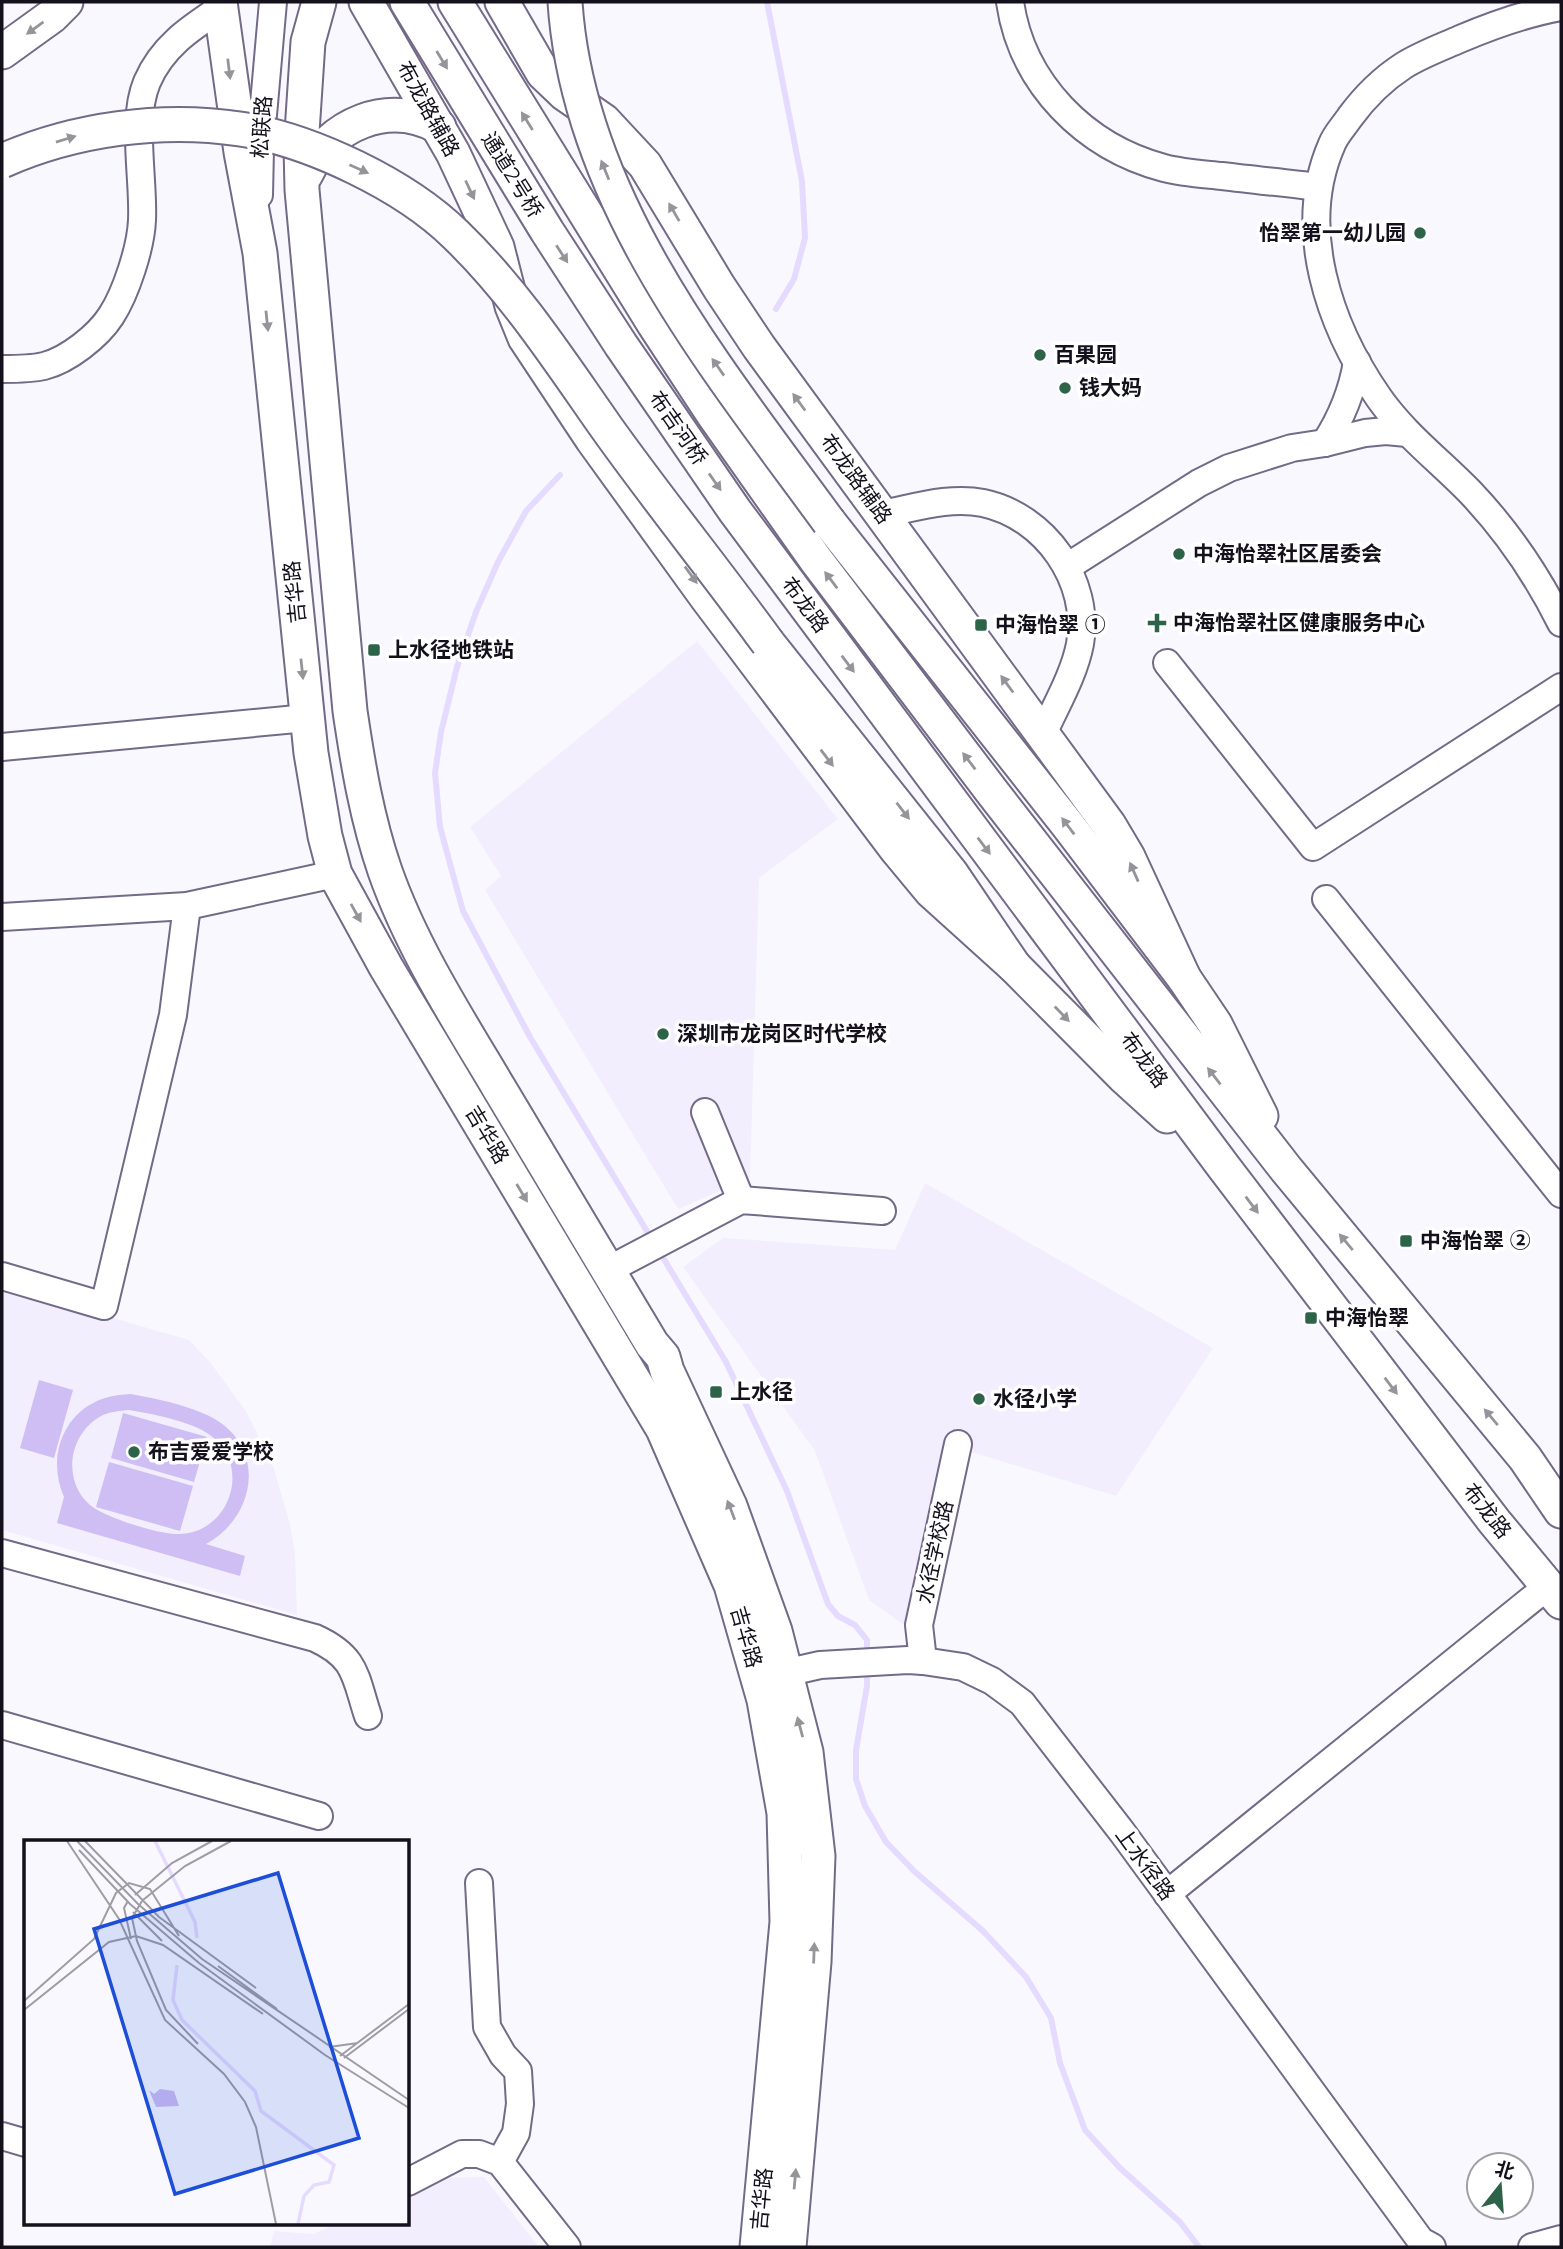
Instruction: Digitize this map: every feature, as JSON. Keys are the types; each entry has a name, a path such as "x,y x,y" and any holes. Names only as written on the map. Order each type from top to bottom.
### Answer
{"main road":[{"path":"2,52 52,16 66,2"},
{"name":"吉华路","path":"319,2 307,42 301,147 302,190 349,700 364,796 373,831 400,908 466,1032 652,1344 663,1357 730,1506 775,1631 772,1676 764,1700 784,1813 787,1922 757,2247"},
{"name":"布龙路辅路","path":"366,2 439,127 496,247 512,306 525,338 592,439 897,850 931,891 1014,966"},
{"name":"通道2号桥","path":"407,2 541,221 621,345"},
{"name":"通道2号桥","path":"455,2 654,324"},
{"name":"布龙路辅路","path":"502,2 543,73 565,94 604,121 645,164 759,347 1109,825 1128,857 1184,978"},
{"path":"565,2 571,53 601,162 629,227 685,320 829,522 1067,824 1184,978 1235,1060 1286,1169"},
{"name":"吉华路","path":"220,5 239,141 260,253 316,792 335,874 386,967 663,1429 806,1752 818,1856 814,1962 789,2247"},
{"path":"302,190 306,175 318,153 336,134 359,122 396,116 419,118 439,127"},
{"path":"2,161 81,135 149,126 186,125 241,129 311,148 370,174 416,203 455,234 525,312 558,355 607,428 768,643 951,873 1014,966 1122,1076 1223,1166"},
{"name":"布吉河桥","path":"654,324 765,489"},
{"name":"布吉河桥","path":"621,345 735,510"},
{"name":"布龙路","path":"765,489 993,793 1286,1169 1525,1458 1561,1511"},
{"name":"布龙路","path":"735,510 1223,1166 1494,1521 1554,1594"},
{"path":"1525,1458 1561,1477"}],"street":[{"name":"松联路","path":"260,253 260,149 273,2"},
{"path":"1010,2 1026,59 1042,85 1061,109 1109,146 1166,169 1318,187"},
{"path":"2,369 45,366 82,348 111,316 132,269 142,222 140,109 146,84 160,56 186,31 220,5"},
{"path":"1561,7 1483,29 1402,66 1363,100 1333,142 1318,187 1315,229 1323,273 1340,326 1357,362 1380,400 1406,433 1473,496 1499,526 1538,582 1561,623"},
{"path":"1325,443 1347,404 1357,362"},
{"path":"1067,568 1199,483 1229,468 1282,451 1366,433 1406,433"},
{"path":"882,514 952,501 983,503 1013,513 1039,531 1060,554 1074,582 1081,612 1080,644 1071,673 1043,734"},
{"path":"1167,663 1313,847 1561,687"},
{"path":"2,747 307,718"},
{"path":"2,917 187,905 335,874"},
{"path":"1326,899 1561,1195"},
{"path":"2,1276 104,1306 173,1015 187,905"},
{"path":"705,1112 741,1200"},
{"path":"608,1269 741,1200 883,1211"},
{"name":"水径学校路","path":"915,1660 919,1625 958,1444"},
{"path":"2,1553 315,1638 334,1647 349,1661 368,1716"},
{"path":"1167,1894 1554,1594"},
{"name":"上水径路","path":"772,1676 820,1665 915,1660 963,1667 992,1681 1021,1703 1167,1894 1421,2241 1432,2247"},
{"path":"2,1725 319,1816"},
{"path":"479,1883 487,2027 503,2054 518,2071 519,2082 520,2104 516,2133 500,2162"},
{"path":"2,2136 24,2142"},
{"path":"410,2181 461,2154 479,2154 500,2162 567,2247"},
{"path":"1532,2247 1561,2239"}],"shaded area":[{"name":"深圳市龙岗区时代学校","path":"697,641 838,819 759,878 750,1178 678,1209 485,890 501,876 470,827"},
{"name":"水径小学","path":"925,1183 1213,1348 1116,1496 968,1451 928,1642 869,1600 815,1451 683,1267 723,1238 895,1250"},
{"name":"布吉爱爱学校","path":"2,1286 189,1340 210,1362 246,1411 273,1466 290,1524 295,1554 297,1615 2,1530"},
{"path":"39,1380 73,1390 54,1458 20,1448"},
{"path":"130,1394 184,1406 213,1418 230,1431 242,1447 248,1464 244,1500 236,1517 223,1532 206,1544 245,1556 240,1576 57,1523 64,1497 57,1469 58,1455 66,1429 74,1418 97,1401","holes":["129,1410 197,1428 215,1439 226,1453 232,1468 232,1484 228,1500 220,1514 208,1525 194,1532 176,1534 157,1531 107,1515 90,1505 81,1495 72,1470 76,1444 91,1423 103,1415"]},
{"path":"123,1413 207,1437 194,1482 111,1458"},
{"path":"109,1462 193,1486 180,1531 96,1507"},
{"path":"484,2177 539,2247 270,2247 274,2231 313,2234 337,2224 410,2224 410,2192 442,2178"}],"waterway":[{"path":"767,2 802,181 805,238 794,279 776,309"},
{"path":"560,475 526,511 498,562 476,612 457,667 441,732 435,773 440,827 463,911 530,1037 651,1238"},
{"path":"659,1251 726,1362 787,1491 828,1604 838,1616 855,1625 867,1640 867,1655"},
{"path":"867,1669 867,1686 856,1750 856,1779 865,1806 886,1842 914,1871 983,1931 1026,1977 1051,2018 1060,2063 1085,2130 1120,2168 1180,2222 1199,2247"}],"place":[{"name":"怡翠第一幼儿园","path":"1420,233"},
{"name":"百果园","path":"1040,355"},
{"name":"钱大妈","path":"1065,388"},
{"name":"中海怡翠社区居委会","path":"1179,554"},
{"name":"中海怡翠社区健康服务中心","path":"1157,623"},
{"name":"中海怡翠 ①","path":"981,625"},
{"name":"上水径地铁站","path":"374,650"},
{"name":"深圳市龙岗区时代学校","path":"663,1034"},
{"name":"中海怡翠 ②","path":"1406,1241"},
{"name":"中海怡翠","path":"1311,1318"},
{"name":"上水径","path":"716,1392"},
{"name":"水径小学","path":"979,1399"},
{"name":"布吉爱爱学校","path":"134,1452"}]}
